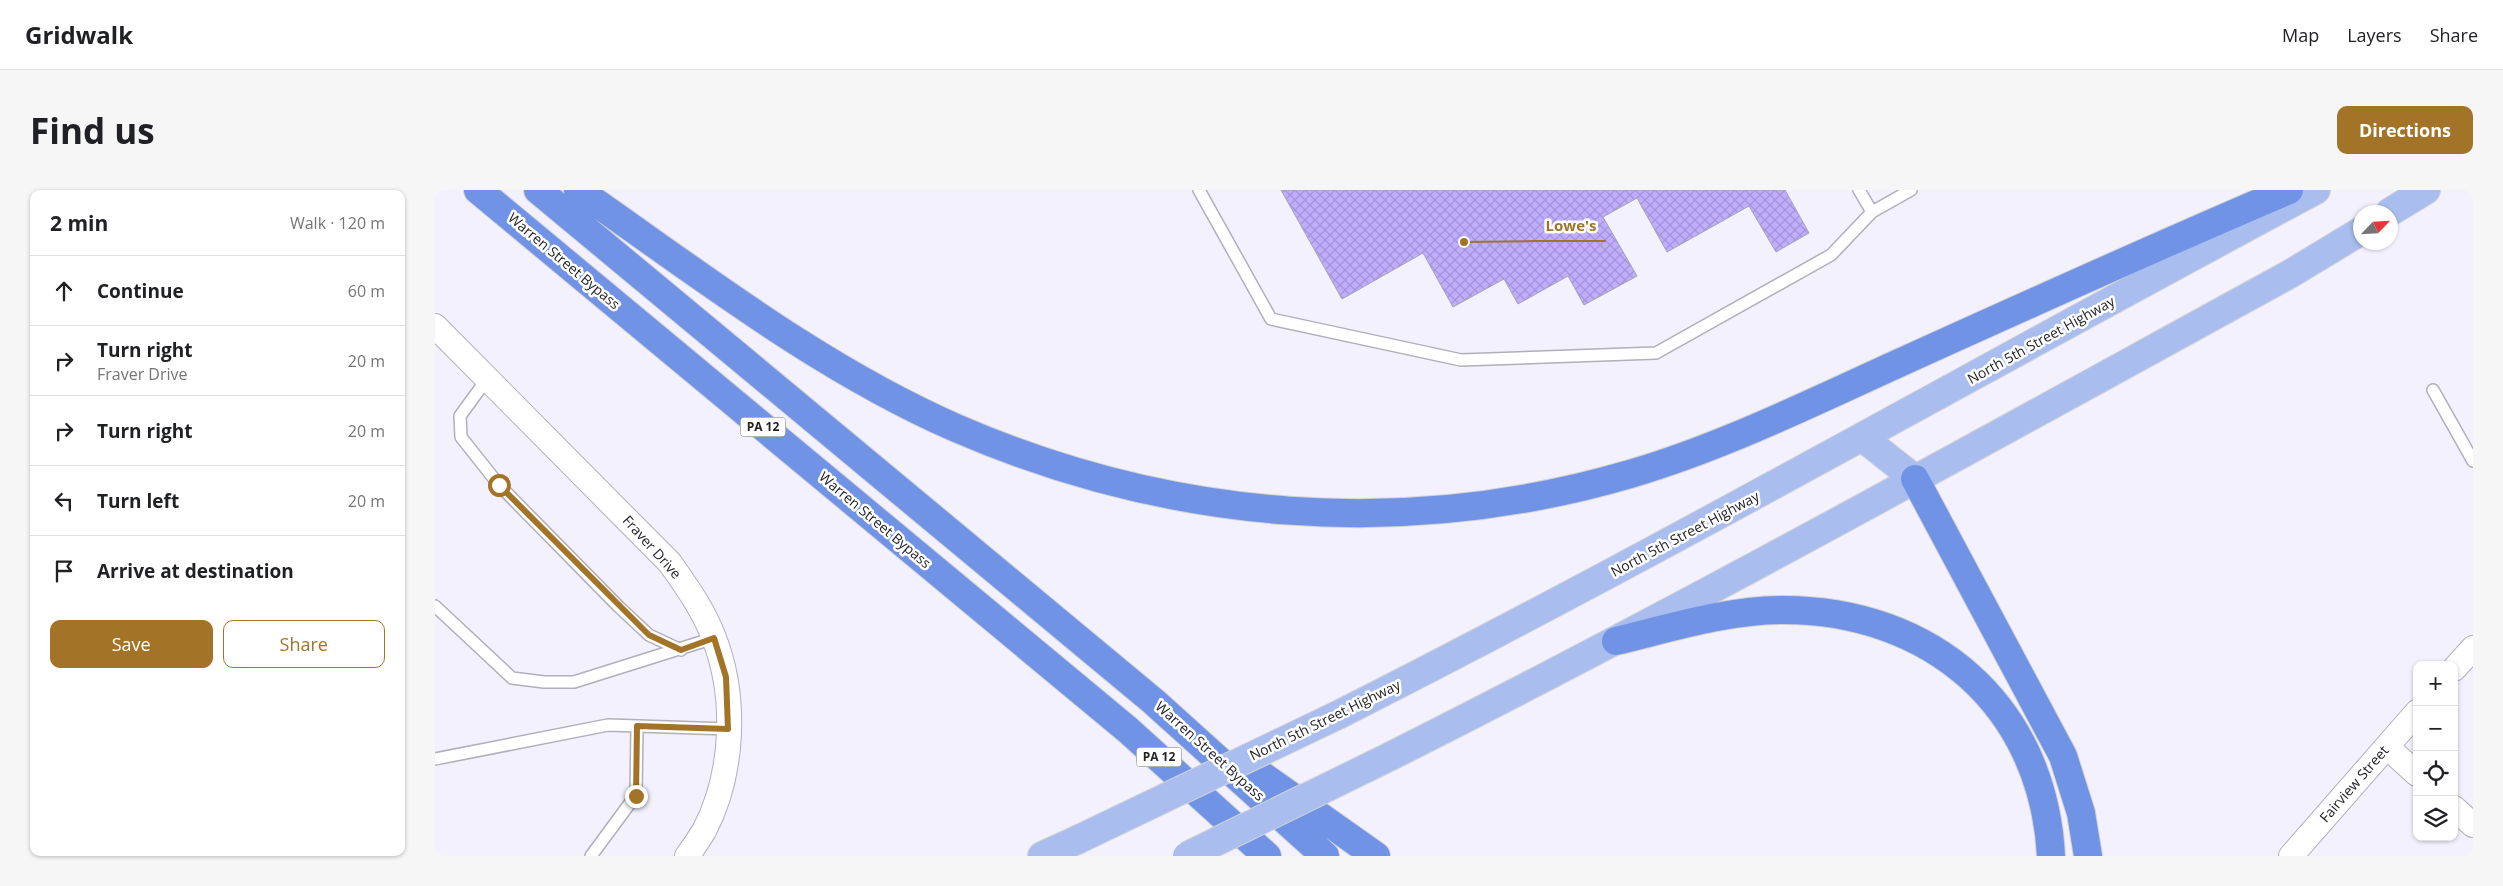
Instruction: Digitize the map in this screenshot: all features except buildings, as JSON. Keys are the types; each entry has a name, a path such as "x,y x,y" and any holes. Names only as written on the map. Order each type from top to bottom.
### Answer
{"highway":[{"name":"Warren Street Bypass","path":"478,190 1128,730 1267,856"},
{"name":"Warren Street Bypass","path":"538,190 1153,701 1325,856"},
{"path":"578,190 769,322 893,397 954,427 1057,466 1157,493 1265,510 1365,514 1463,507 1528,498 1631,474 1680,457 1783,415 2183,235 2289,190"},
{"path":"1915,479 2063,756 2081,813 2088,856"},
{"path":"1616,641 1709,619 1781,610 1838,614 1884,625 1906,634 1927,645 1965,672 1982,689 2011,726 2033,768 2041,790 2047,813 2051,856"},
{"path":"1153,701 1326,819 1376,856"}],"main road":[{"name":"North 5th Street Highway","path":"1042,856 1340,714 1513,626 2316,190"},
{"path":"2398,207 2426,190"},
{"path":"1187,856 1391,756 1616,641 2291,274 2353,236"},
{"path":"1862,438 1915,479"}],"street":[{"name":"Fraver Drive","path":"435,326 670,563 695,599 714,638 726,677 728,729 719,793 704,830 687,856"},
{"path":"2458,665 2473,648"},
{"name":"Fairview Street","path":"2291,856 2413,717"},
{"path":"2387,747 2413,770"},
{"path":"2458,812 2473,825"}],"lane":[{"path":"1199,190 1271,319 1461,360 1656,354 1831,255 1872,212 1911,190"},
{"path":"1859,190 1872,212"},
{"path":"487,379 460,416 461,437 499,485 619,607 649,635 681,650"},
{"path":"2433,390 2473,461"},
{"path":"435,606 511,678 544,682 575,682 714,638"},
{"path":"435,759 608,726 728,729"},
{"path":"591,856 636,796 637,726"}],"place":[{"name":"Lowe's","path":"1464,242"}],"route":[{"path":"499,485 649,635 681,650 714,638 726,677 728,729 637,726 636,796"}]}
